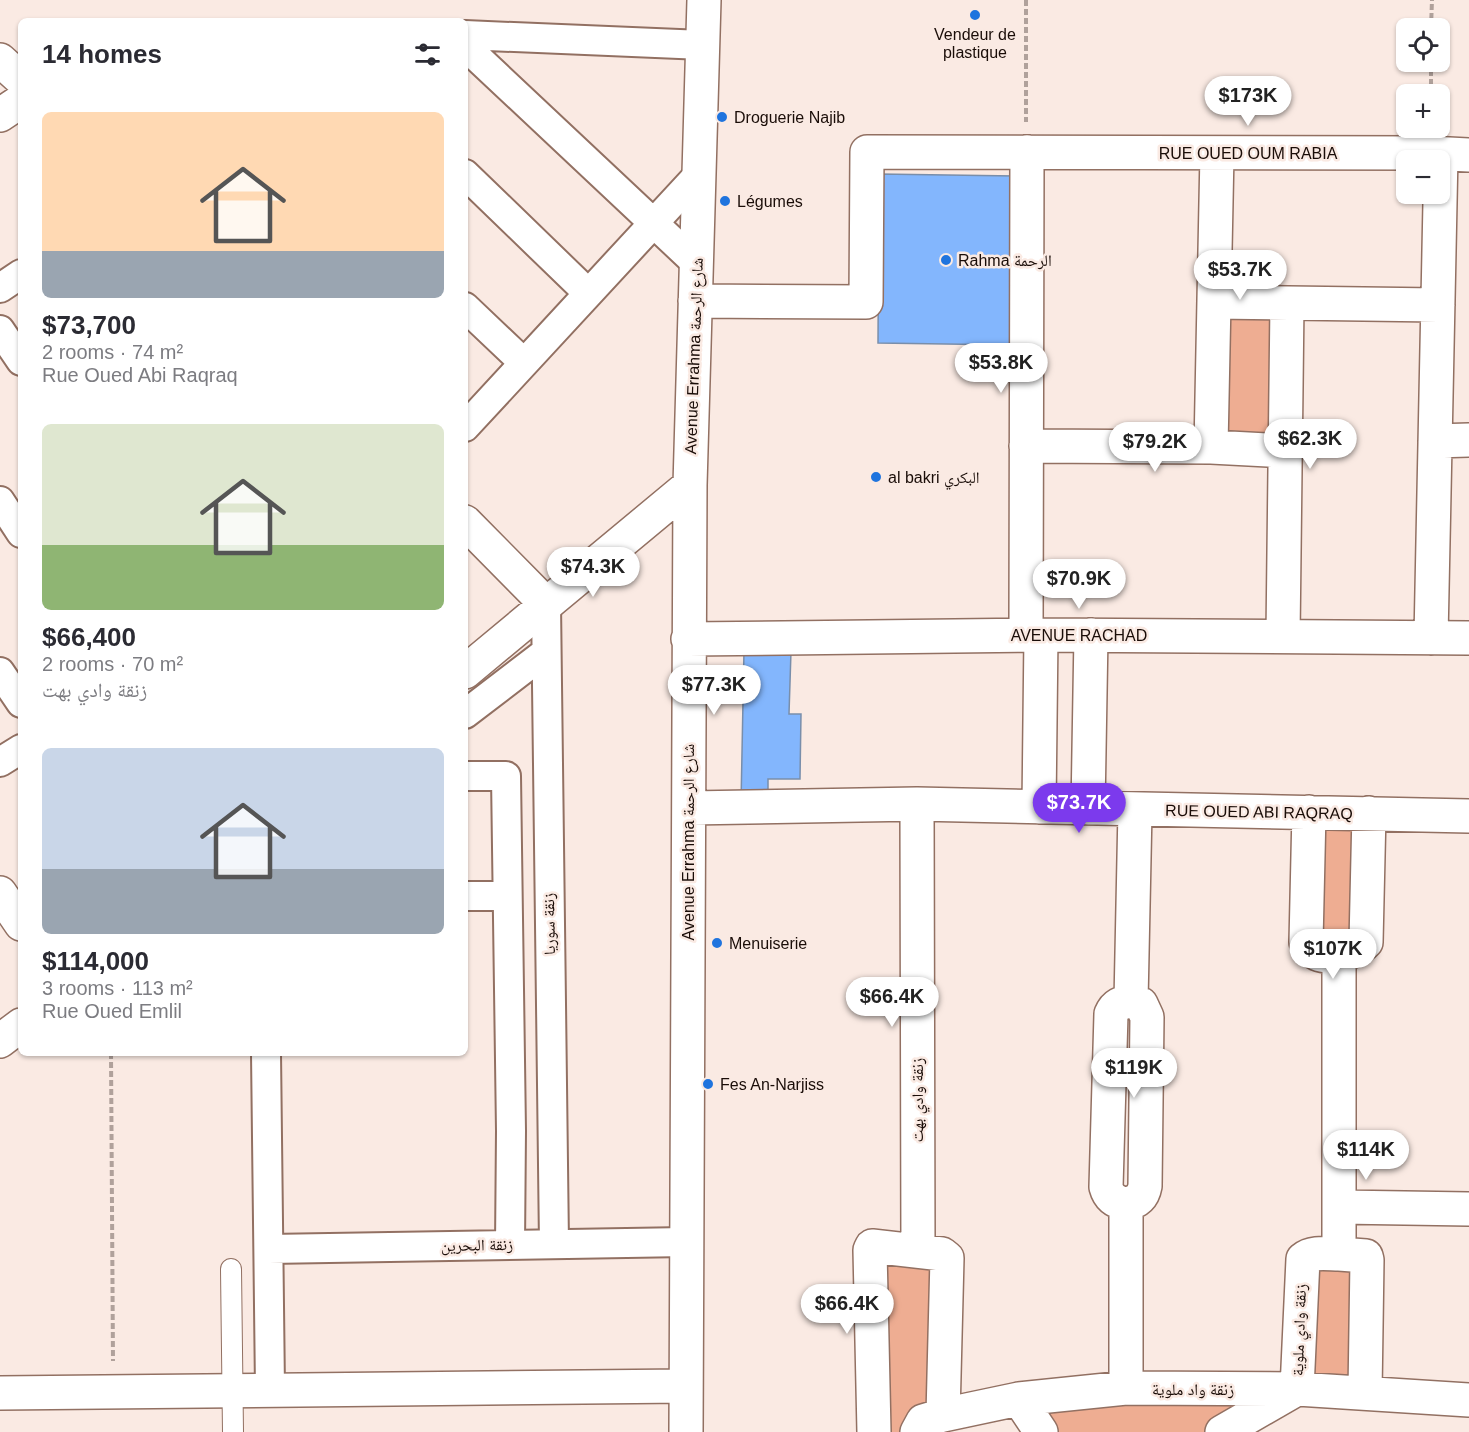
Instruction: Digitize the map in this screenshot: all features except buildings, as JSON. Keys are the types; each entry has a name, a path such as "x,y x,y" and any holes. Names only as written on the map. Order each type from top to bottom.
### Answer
{"street":[{"name":"Avenue Errahma شارع الرحمة","path":"686,1432 688,639 690,486 704,0"},
{"path":"468,35 703,45"},
{"path":"468,49 696,263"},
{"path":"0,60 18,76"},
{"path":"0,116 18,103"},
{"name":"RUE OUED OUM RABIA","path":"695,301 866,302 867,152 1455,155"},
{"path":"1027,152 1026,446 1039,807"},
{"path":"1211,447 1217,153"},
{"path":"1431,638 1438,305 1455,155"},
{"path":"468,424 699,174"},
{"path":"468,177 588,293"},
{"path":"0,288 18,276"},
{"path":"1214,302 1438,305"},
{"path":"1283,636 1287,303"},
{"path":"468,311 524,363"},
{"path":"0,330 18,357"},
{"path":"1435,441 1469,440"},
{"path":"1026,446 1211,447 1285,451"},
{"path":"468,669 690,486"},
{"path":"0,501 18,528"},
{"path":"468,525 546,604"},
{"name":"زنقة سوريا","path":"546,604 554,1244"},
{"name":"AVENUE RACHAD","path":"688,639 1033,635 1469,638"},
{"path":"1088,808 1091,635"},
{"path":"468,712 546,652"},
{"path":"0,672 18,699"},
{"path":"0,762 18,751"},
{"path":"468,776 506,776 511,1131 510,1245"},
{"name":"RUE OUED ABI RAQRAQ","path":"689,808 917,804 1469,816"},
{"name":"زنقة وادي بهت","path":"917,804 918,1251"},
{"path":"1126,1388 1126,1204 1111,1198 1106,1187 1111,1014 1113,1008 1119,1004 1131,1001 1135,810"},
{"path":"1309,812 1306,942 1308,949 1321,955 1353,952 1366,942 1369,813"},
{"path":"0,893 18,920"},
{"path":"468,896 507,896"},
{"path":"1339,955 1339,1254 1363,1254 1367,1260 1365,1393"},
{"path":"0,1041 18,1027"},
{"path":"266,1056 270,1390"},
{"path":"1340,1208 1469,1209"},
{"name":"زنقة البحرين","path":"268,1249 686,1242"},
{"path":"874,1432 870,1250 874,1245 942,1254 947,1258 927,1424"},
{"name":"زنقة وادي ملوية","path":"1222,1432 1297,1389 1303,1259 1307,1255 1314,1254 1339,1254"},
{"path":"0,1393 685,1386"},
{"name":"زنقة واد ملوية","path":"927,1424 1019,1399 1126,1388 1297,1389 1469,1400"},
{"path":"1019,1399 1041,1432"}],"lane":[{"path":"231,1269 233,1432"}],"path":[{"path":"1026,0 1027,152"},
{"path":"1431,18 1432,0"},
{"path":"111,1056 113,1392"}],"shaded area":[{"path":"1214,302 1287,303 1285,451 1211,447"},
{"path":"1309,812 1369,813 1366,942 1313,953"},
{"path":"875,1247 943,1262 932,1415 917,1432 875,1432"},
{"path":"1314,1254 1363,1254 1365,1393 1297,1389"},
{"path":"1297,1389 1222,1432 1044,1432 1019,1399"}],"place":[{"name":"Vendeur de plastique","path":"975,15"},
{"name":"Droguerie Najib","path":"722,117"},
{"name":"Légumes","path":"725,201"},
{"name":"Rahma الرحمة","path":"946,260"},
{"name":"al bakri البكري","path":"876,477"},
{"name":"Menuiserie","path":"717,943"},
{"name":"Fes An-Narjiss","path":"708,1084"}]}
